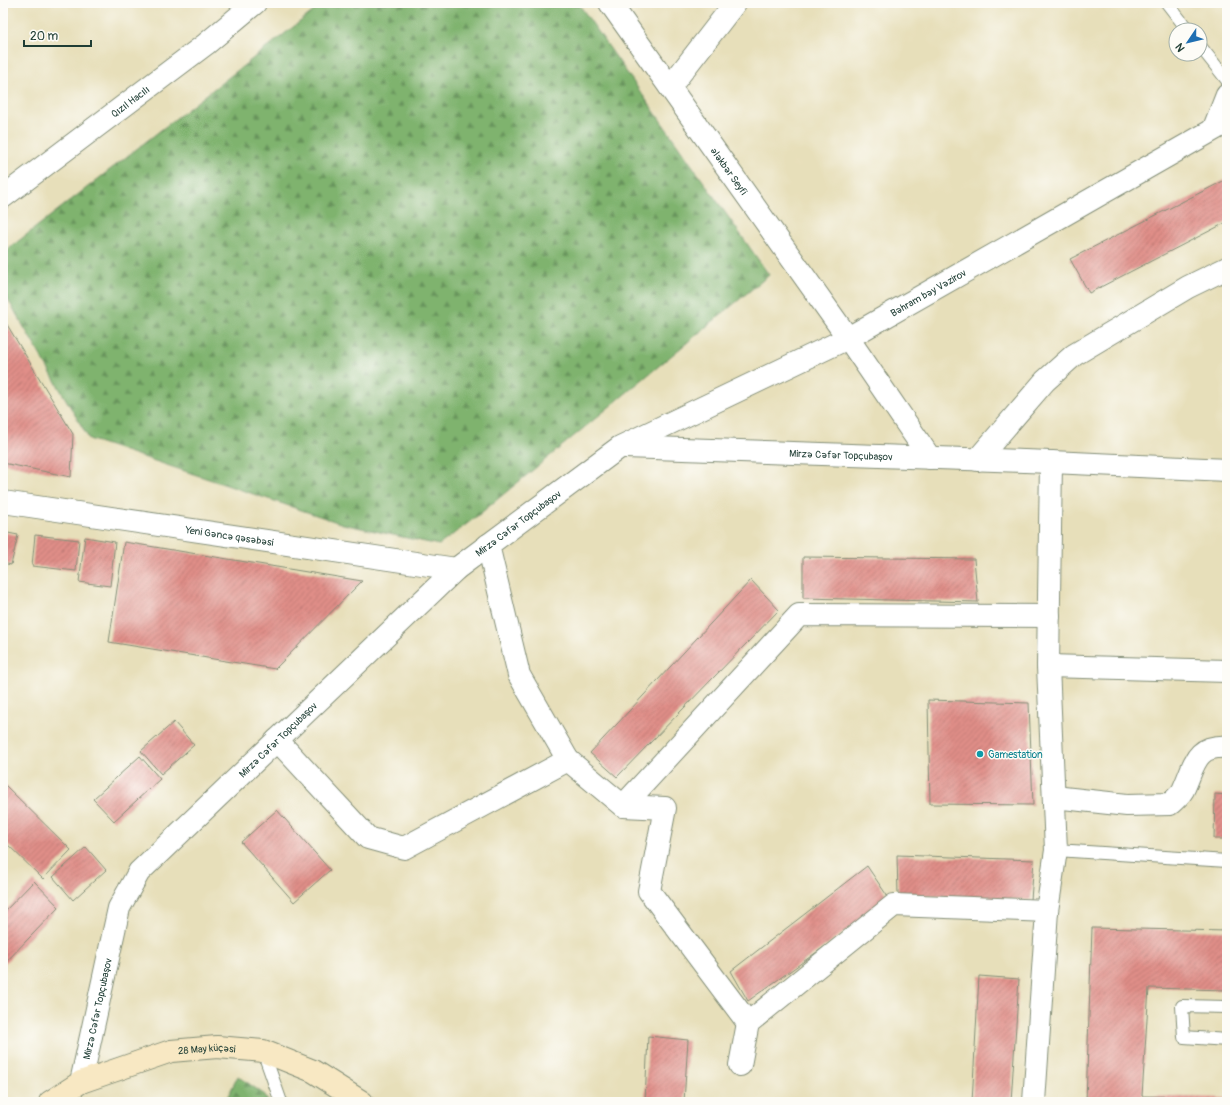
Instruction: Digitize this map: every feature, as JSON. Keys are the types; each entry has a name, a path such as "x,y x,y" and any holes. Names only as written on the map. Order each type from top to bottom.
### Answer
{"main road":[{"name":"28 May küçəsi","path":"50,1102 81,1082 171,1051 217,1047 264,1050 313,1071 362,1102"}],"street":[{"name":"Qızıl Hacılı","path":"3,197 206,44 255,3"},
{"name":"Ələkbər Seyfi","path":"610,3 848,338 930,458"},
{"path":"670,87 735,3"},
{"path":"1220,125 1227,95"},
{"name":"Bəhram bəy Vəzirov","path":"620,447 848,338 1220,125"},
{"path":"977,460 1045,381 1074,355 1188,287 1227,268"},
{"name":"Mirzə Cəfər Topçubaşov","path":"81,1082 119,908 139,872 456,569 620,447 1051,462 1227,470"},
{"path":"1034,1102 1047,911 1056,850 1048,666 1051,462"},
{"name":"Yeni Gəncə qəsəbəsi","path":"3,502 456,569"},
{"path":"488,545 519,675 568,760 623,806 665,808 649,891 748,1023"},
{"path":"623,806 799,615 1049,616"},
{"path":"1048,666 1227,671"},
{"path":"277,740 368,838 404,848 568,760"},
{"path":"1054,797 1127,805 1170,804 1184,789 1190,770 1201,753 1214,746 1227,748"},
{"path":"740,1065 748,1023 894,905 1047,911"}],"lane":[{"path":"1167,3 1182,22"},
{"path":"1208,56 1227,80"},
{"path":"1056,850 1227,861"},
{"path":"1227,1007 1182,1006 1184,1037 1227,1040"},
{"path":"264,1050 281,1102"}],"green space":[{"path":"324,3 578,3 769,275 476,517 439,545 343,524 89,439 3,291 3,253"},
{"path":"238,1076 265,1095 268,1102 225,1102"}],"building":[{"path":"1227,179 1227,222 1089,293 1070,259"},
{"path":"3,318 73,434 71,477 3,463"},
{"path":"3,532 18,535 11,565 3,563"},
{"path":"35,535 79,540 76,571 32,566"},
{"path":"85,537 115,542 110,586 79,582"},
{"path":"124,542 362,581 275,669 109,642"},
{"path":"803,557 974,559 978,602 803,598"},
{"path":"751,580 779,610 617,777 590,753"},
{"name":"Gamestation","path":"928,700 1029,703 1033,805 930,804"},
{"path":"174,722 194,745 161,774 141,751"},
{"path":"140,756 160,779 114,821 93,799"},
{"path":"3,783 71,850 43,879 3,840"},
{"path":"1215,794 1227,795 1227,839 1214,839"},
{"path":"277,810 330,870 294,902 241,842"},
{"path":"86,847 106,870 73,900 53,877"},
{"path":"897,855 1034,860 1031,900 898,895"},
{"path":"867,866 890,900 748,1001 731,971"},
{"path":"34,881 59,907 3,965 3,913"},
{"path":"1092,928 1227,931 1227,990 1149,988 1142,1096 1227,1098 1227,1102 1086,1102"},
{"path":"979,976 1019,979 1011,1102 972,1102"},
{"path":"648,1036 688,1040 684,1102 645,1102"}],"place":[{"name":"Gamestation","path":"980,754"}]}
